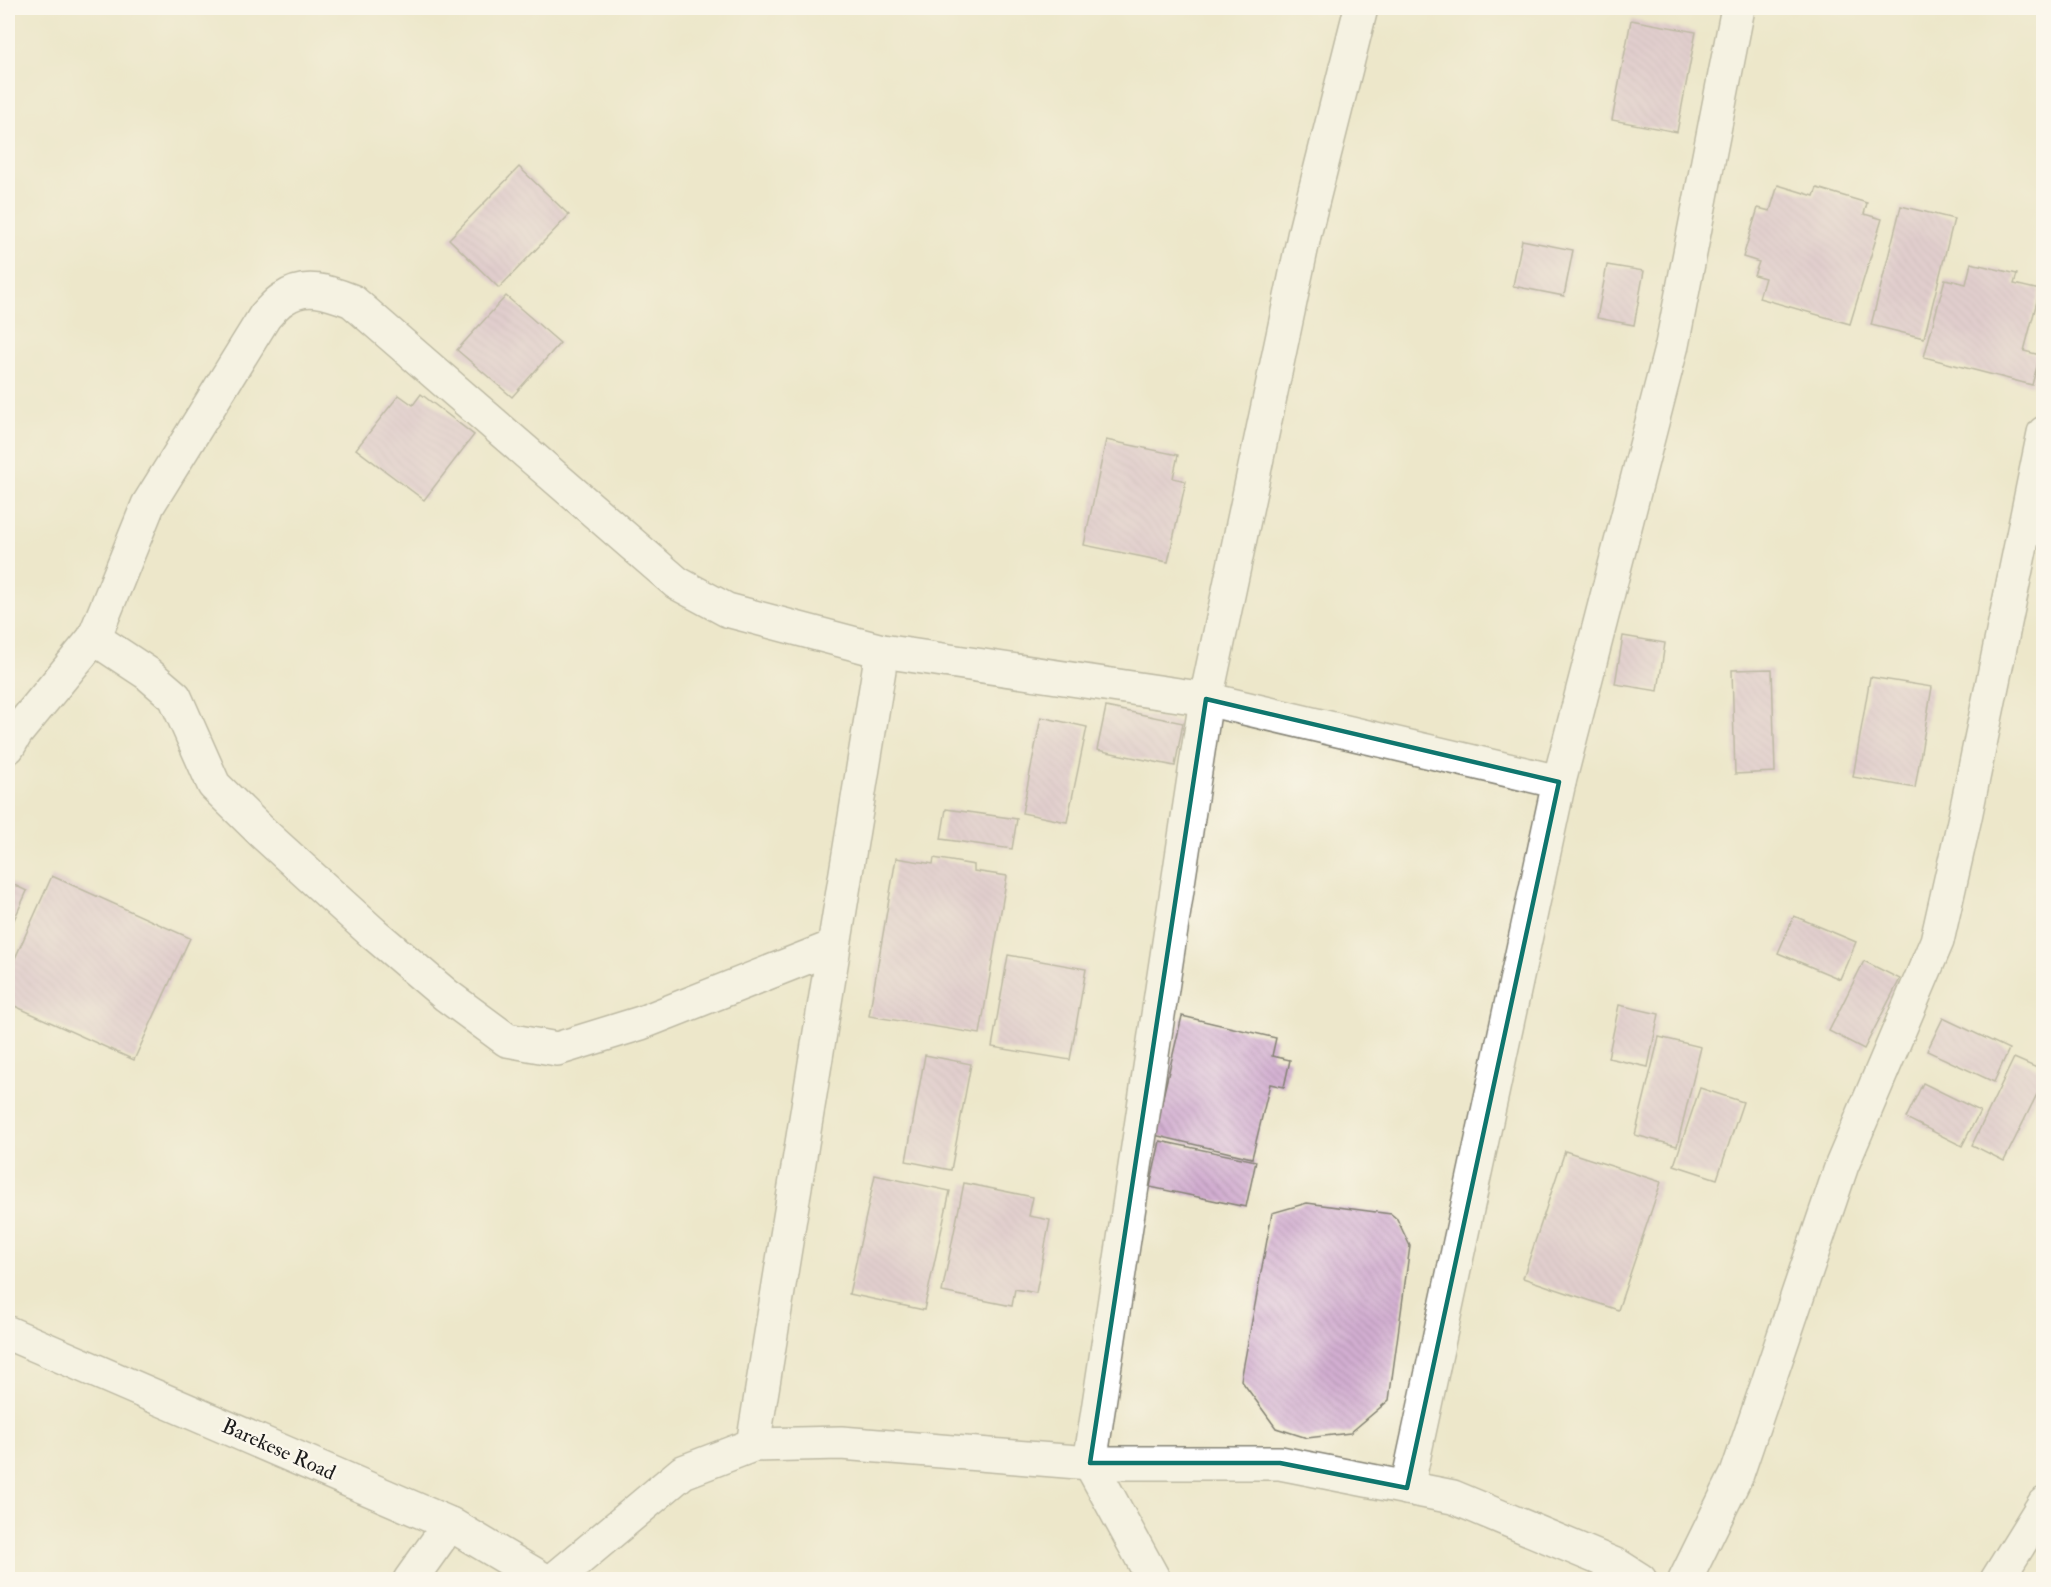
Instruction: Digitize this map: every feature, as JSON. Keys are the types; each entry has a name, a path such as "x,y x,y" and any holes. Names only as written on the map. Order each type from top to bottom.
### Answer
{"street":[{"path":"1154,1580 1090,1463 1206,699 1305,231 1361,8"},
{"path":"1407,1488 1559,782 1672,345 1738,8"},
{"path":"8,747 16,733 94,638 148,505 265,316 283,298 306,290 328,291 352,301 677,583 727,610 882,651 1206,699 1559,782"},
{"path":"1685,1580 1737,1474 1842,1165 1936,941 1965,817 2043,433"},
{"path":"94,638 147,672 175,697 214,784 264,834 373,933 446,994 507,1040 556,1049 641,1023 833,947"},
{"path":"753,1445 882,651"},
{"name":"Barekese Road","path":"8,1333 450,1524 544,1580"},
{"path":"554,1580 683,1472 753,1445 841,1443 1090,1463 1280,1463 1453,1497 1618,1566 1640,1580"},
{"path":"1997,1580 2043,1504"},
{"path":"410,1580 450,1524"}],"highlighted area":[{"path":"1206,699 1559,782 1407,1488 1280,1463 1090,1463"}],"building":[{"path":"1631,20 1696,32 1677,132 1612,120"},
{"path":"519,167 569,215 499,288 449,239"},
{"path":"1778,185 1814,196 1817,188 1867,203 1864,214 1882,219 1850,324 1759,298 1765,278 1754,275 1759,262 1743,257 1758,208 1770,211"},
{"path":"1901,206 1954,219 1924,338 1871,325"},
{"path":"1522,240 1573,250 1564,296 1513,286"},
{"path":"1971,263 2017,274 2014,284 2040,290 2024,351 2040,355 2032,385 1924,357 1945,279 1966,284"},
{"path":"1607,265 1644,271 1634,325 1597,318"},
{"path":"506,296 560,343 512,397 457,350"},
{"path":"421,394 474,435 424,500 356,449 399,395 413,405"},
{"path":"1106,440 1178,455 1173,478 1186,481 1168,562 1084,545"},
{"path":"1623,636 1665,643 1658,691 1615,684"},
{"path":"1772,669 1775,772 1735,774 1732,670"},
{"path":"1870,677 1932,687 1915,788 1853,777"},
{"path":"1106,707 1183,723 1175,766 1097,750"},
{"path":"1041,717 1087,727 1067,822 1022,813"},
{"path":"946,809 1017,819 1012,849 941,839"},
{"path":"896,858 933,864 934,858 974,865 974,871 1007,876 980,1034 869,1016"},
{"path":"52,876 190,938 134,1060 8,1003 8,974"},
{"path":"8,882 27,891 8,933"},
{"path":"1794,916 1856,942 1840,979 1778,953"},
{"path":"1008,955 1086,969 1070,1060 992,1047"},
{"path":"1864,961 1900,979 1864,1049 1829,1031"},
{"path":"1619,1005 1659,1014 1648,1067 1608,1058"},
{"path":"1182,1016 1276,1038 1272,1056 1290,1060 1284,1087 1270,1084 1252,1158 1154,1135"},
{"path":"1943,1018 2009,1049 1994,1082 1927,1051"},
{"path":"1659,1037 1701,1047 1677,1146 1635,1135"},
{"path":"925,1055 971,1064 951,1170 906,1161"},
{"path":"2014,1058 2044,1071 2044,1080 2004,1161 1972,1145"},
{"path":"1923,1083 1980,1111 1962,1146 1906,1118"},
{"path":"1700,1088 1743,1102 1717,1179 1674,1165"},
{"path":"1160,1141 1256,1161 1246,1207 1150,1187"},
{"path":"1565,1151 1661,1182 1618,1310 1523,1278"},
{"path":"875,1175 950,1191 924,1310 849,1294"},
{"path":"964,1183 1033,1197 1029,1216 1050,1220 1036,1293 1015,1289 1012,1306 942,1292"},
{"path":"1307,1203 1391,1214 1397,1219 1410,1246 1389,1400 1350,1433 1307,1438 1276,1428 1241,1380 1272,1213"}]}
